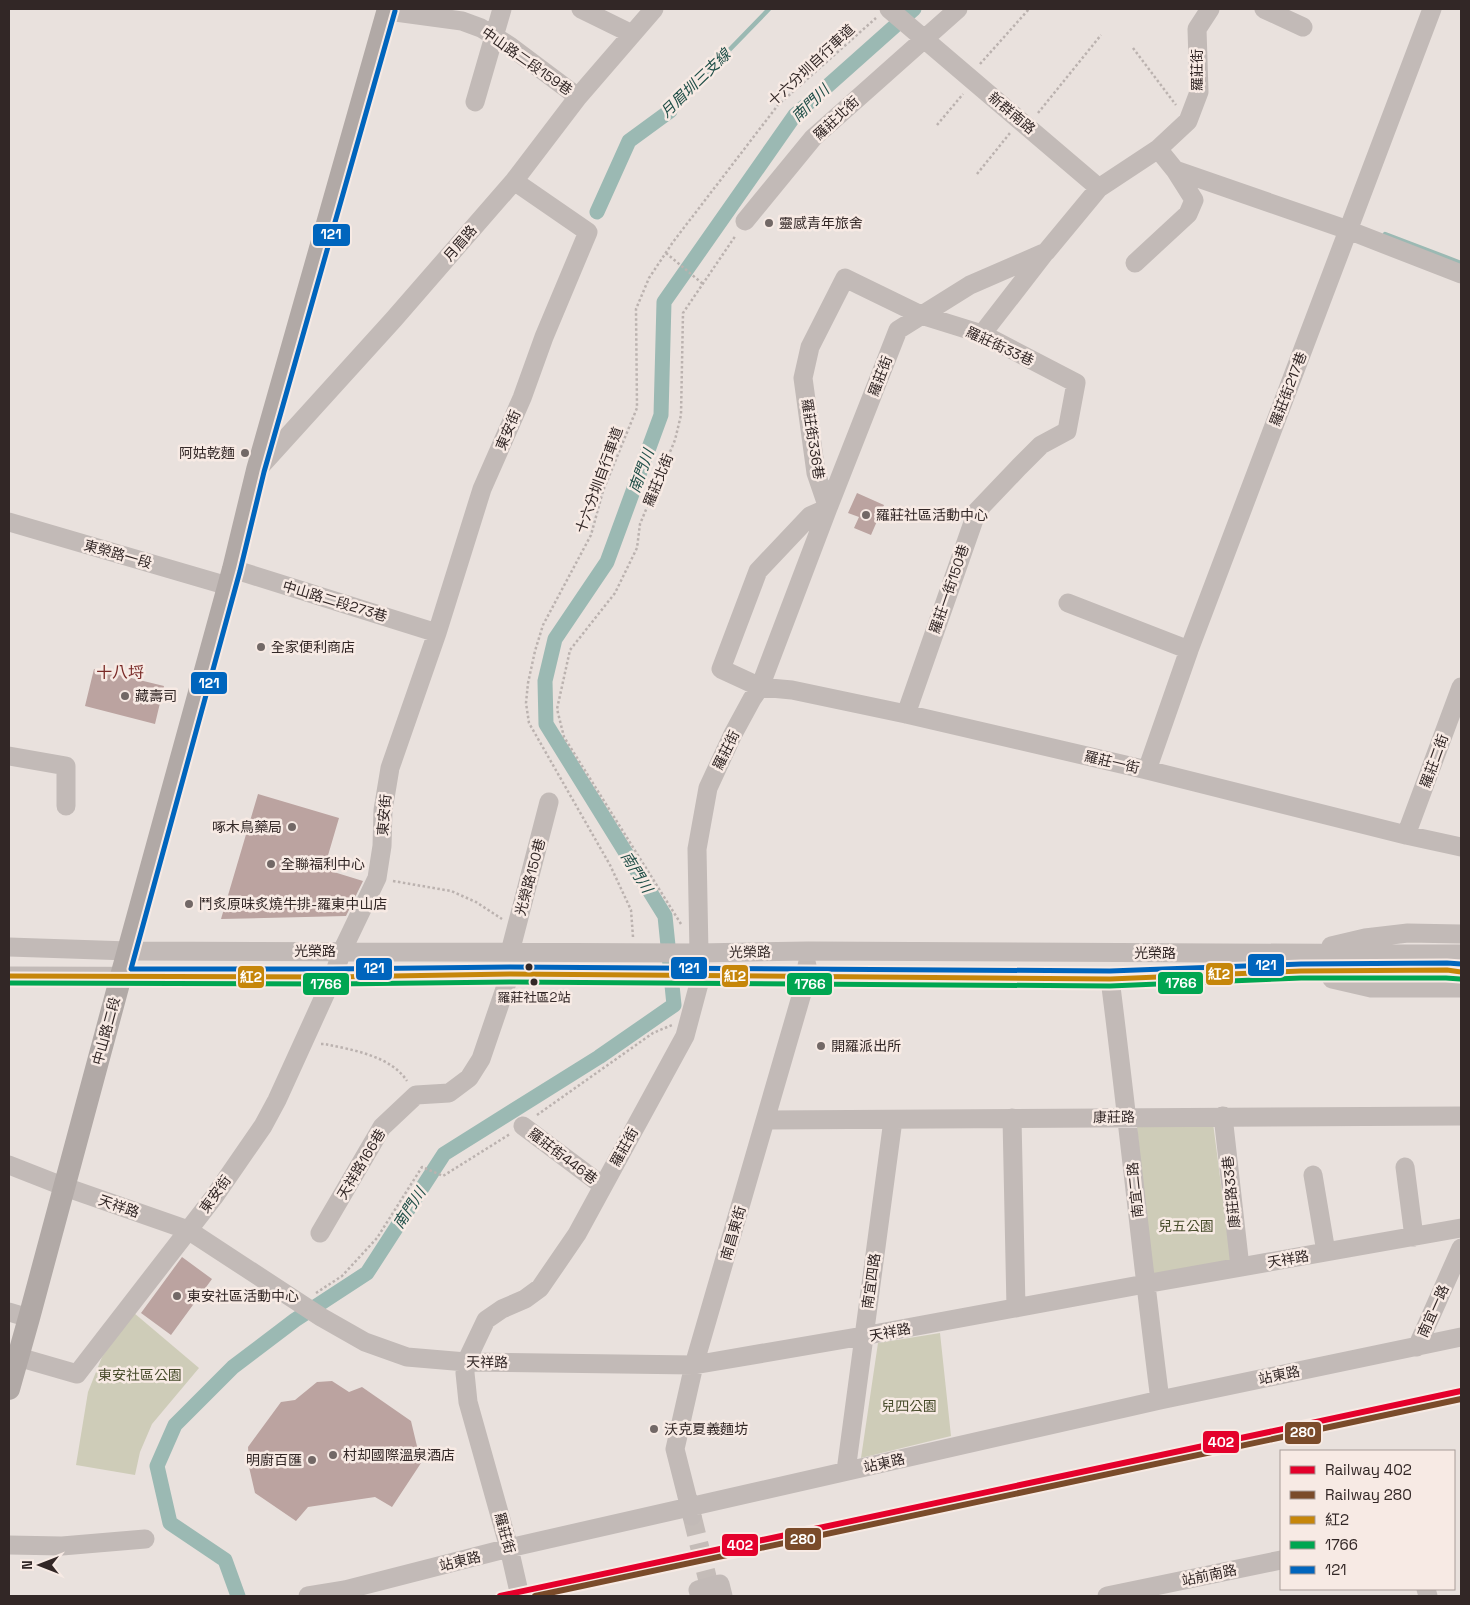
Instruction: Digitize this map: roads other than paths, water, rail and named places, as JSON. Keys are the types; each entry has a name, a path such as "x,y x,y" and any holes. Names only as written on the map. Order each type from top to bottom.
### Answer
{"main road":[{"name":"中山路二段","path":"9,1389 18,1357 19,1315 65,1187 230,577 257,470 388,10"}],"street":[{"path":"475,102 502,9"},
{"path":"580,9 632,34"},
{"name":"月眉路","path":"257,470 394,319 514,182 578,97 654,9"},
{"path":"920,36 958,9"},
{"name":"羅莊街","path":"520,1596 510,1548 468,1402 464,1373 466,1362 486,1320 502,1309 525,1299 540,1288 577,1234 685,1036 701,976 697,848 708,788 733,734 760,687 898,330 970,286 1046,252 1099,188 1158,148 1188,121 1199,92 1196,29 1210,9"},
{"path":"1264,9 1303,27"},
{"name":"羅莊街217巷","path":"1147,770 1189,650 1432,9"},
{"name":"中山路二段159巷","path":"388,10 462,21 481,28 510,46 578,97"},
{"name":"新群南路","path":"888,12 920,36 1099,188"},
{"name":"羅莊北街","path":"745,221 813,138 920,36"},
{"path":"1135,263 1188,214 1194,200 1158,148"},
{"path":"1175,170 1348,230 1461,274"},
{"name":"東安街","path":"18,1357 77,1374 214,1197 263,1126 277,1100 334,977 342,951 377,878 382,846 383,810 390,768 437,633 482,489 522,398 544,337 588,232 514,182"},
{"path":"982,334 1046,252"},
{"name":"羅莊街336巷","path":"828,508 816,473 803,378 810,347 846,278 921,315"},
{"name":"羅莊街33巷","path":"921,315 982,334 1076,383"},
{"name":"羅莊一街150巷","path":"906,714 977,511 1018,467 1042,445 1067,431 1076,383"},
{"path":"760,687 720,668 758,571 810,516 828,508"},
{"name":"東榮路一段","path":"9,522 230,577"},
{"name":"中山路二段273巷","path":"230,577 437,633"},
{"path":"1068,603 1189,650"},
{"name":"羅莊一街","path":"760,687 792,690 906,714 1147,770 1461,847"},
{"name":"羅莊二街","path":"1406,834 1461,687"},
{"path":"9,756 66,766 66,806"},
{"name":"光榮路150巷","path":"510,952 550,802"},
{"path":"1302,962 1365,938 1408,933 1461,934"},
{"name":"光榮路","path":"9,947 128,951 635,953 808,951 1302,962 1461,972"},
{"name":"南昌東街","path":"691,1512 675,1449 694,1365 807,976 808,951"},
{"name":"光榮路","path":"9,976 334,977 510,974 1110,979 1302,962 1461,954"},
{"path":"1302,962 1371,988 1461,988"},
{"name":"天祥路166巷","path":"320,1233 382,1127 416,1095 448,1093 469,1078 481,1059 510,974"},
{"name":"南宜二路","path":"1110,979 1160,1400"},
{"name":"康莊路33巷","path":"1223,1116 1240,1268"},
{"name":"康莊路","path":"766,1120 1461,1116"},
{"path":"1012,1118 1016,1308"},
{"name":"南宜四路","path":"846,1471 893,1120"},
{"name":"羅莊街446巷","path":"523,1126 603,1186"},
{"name":"天祥路","path":"9,1165 65,1187 188,1230 321,1317 365,1342 407,1356 466,1362 694,1365 1461,1228"},
{"path":"1405,1167 1414,1237"},
{"path":"1313,1175 1326,1252"},
{"name":"南宜一路","path":"1417,1347 1461,1248"},
{"name":"站東路","path":"308,1596 345,1590 510,1548 691,1512 846,1471 1160,1400 1461,1337"},
{"path":"9,1545 62,1546 145,1539"},
{"name":"站前南路","path":"1107,1596 1280,1560"}],"waterway":[{"name":"月眉圳三支線","path":"670,111 769,9"},
{"name":"南門川","path":"238,1596 225,1560 170,1523 157,1466 175,1425 233,1367 295,1320 367,1273 444,1154 599,1057 674,1005 665,916 546,724 545,681 555,639 607,562 661,415 664,302 795,115 914,9"},
{"name":"月眉圳三支線","path":"597,212 629,141 670,111"},
{"path":"1385,234 1461,263"}],"tunnel":[{"path":"692,1516 710,1589"}],"rail line":[{"name":"402","path":"500,1596 1461,1391"},
{"name":"280","path":"535,1596 1461,1399"}],"place":[{"name":"靈感青年旅舍","path":"769,223"},
{"name":"阿姑乾麵","path":"245,453"},
{"name":"羅莊社區活動中心","path":"866,515"},
{"name":"全家便利商店","path":"261,647"},
{"name":"藏壽司","path":"125,696"},
{"name":"啄木鳥藥局","path":"292,827"},
{"name":"全聯福利中心","path":"271,864"},
{"name":"鬥炙原味炙燒牛排-羅東中山店","path":"189,904"},
{"name":"羅莊社區2站","path":"534,982"},
{"name":"開羅派出所","path":"821,1046"},
{"name":"東安社區活動中心","path":"177,1296"},
{"name":"沃克夏義麵坊","path":"654,1429"},
{"name":"村却國際溫泉酒店","path":"333,1455"},
{"name":"明廚百匯","path":"312,1460"}],"district":[{"name":"十八埒","path":"120,672"}],"park label":[{"name":"兒五公園","path":"1186,1226"},
{"name":"東安社區公園","path":"140,1375"},
{"name":"兒四公園","path":"909,1406"}]}
